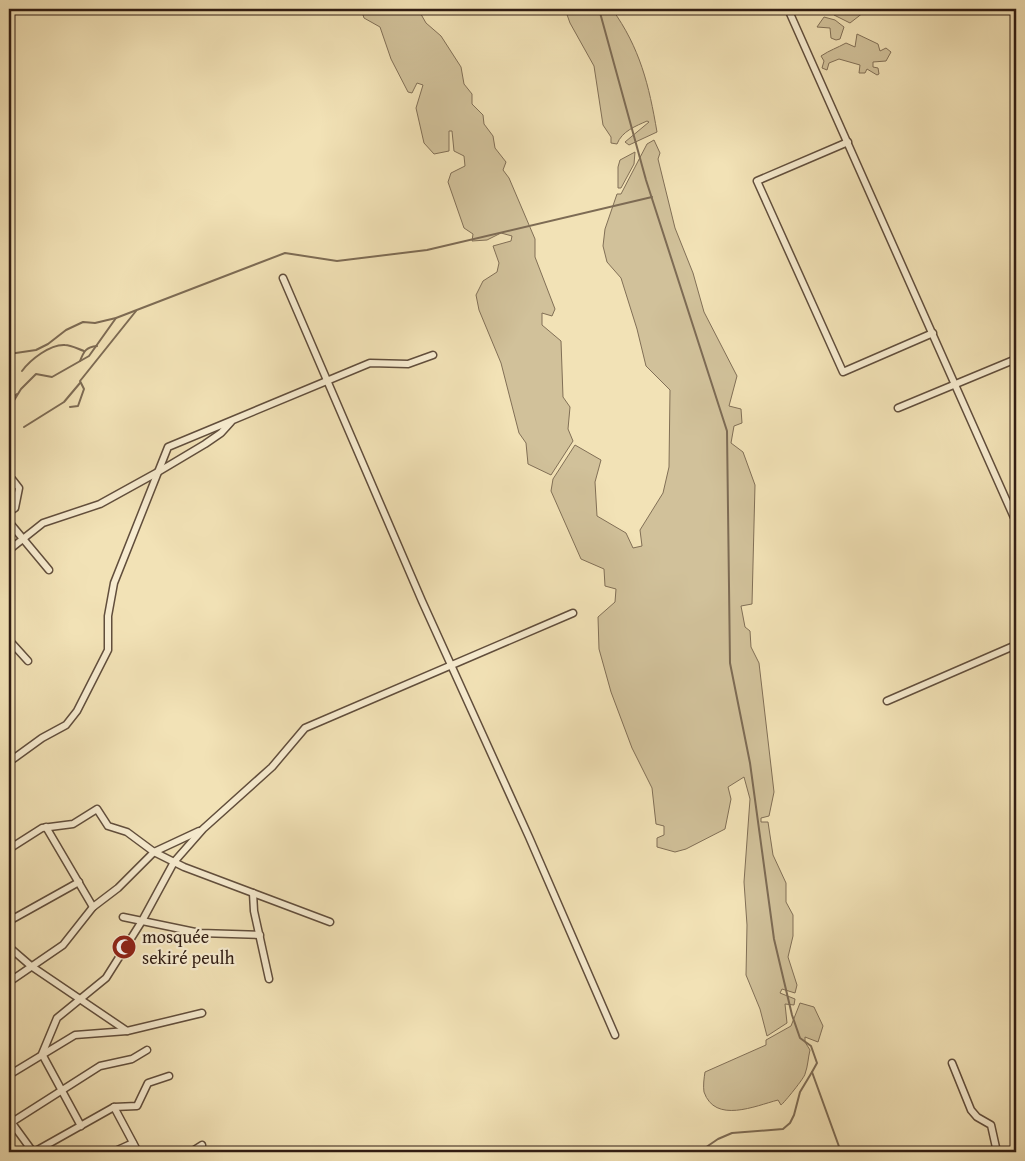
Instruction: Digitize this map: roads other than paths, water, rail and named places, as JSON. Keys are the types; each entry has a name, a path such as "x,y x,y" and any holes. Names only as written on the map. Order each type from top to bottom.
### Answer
{"street":[{"path":"788,9 1016,522"},
{"path":"848,142 756,181 843,372 933,333"},
{"path":"283,278 615,1035"},
{"path":"9,762 42,738 66,724 77,711 108,650 108,616 114,584 168,446 370,363 408,364 433,355"},
{"path":"898,408 1016,359"},
{"path":"9,550 43,523 100,504 158,472 221,433 232,420"},
{"path":"9,512 15,508 19,488 12,478"},
{"path":"9,522 49,570"},
{"path":"42,1054 57,1018 106,978 142,921 174,862 203,830 272,767 305,728 451,663 573,613"},
{"path":"9,640 28,661"},
{"path":"887,701 1016,645"},
{"path":"9,849 46,827 72,824 97,809 108,826 127,832 154,852 174,862 330,922"},
{"path":"46,827 93,907"},
{"path":"9,982 63,945 93,907 118,888 154,852 203,830"},
{"path":"9,921 79,882"},
{"path":"254,893 254,911 270,979"},
{"path":"123,917 200,934 260,935"},
{"path":"9,947 31,966 127,1031"},
{"path":"9,1075 75,1035 127,1031 202,1013"},
{"path":"147,1050 132,1059 100,1066 10,1122 36,1152 114,1108 137,1106 148,1083 169,1076"},
{"path":"42,1054 81,1126"},
{"path":"952,1063 971,1110 977,1117 991,1125 997,1152"},
{"path":"114,1108 138,1152"},
{"path":"113,1152 133,1143"},
{"path":"191,1152 202,1145"}],"waterway":[{"path":"599,9 646,180 727,431 730,663 750,763 774,939 792,1015 800,1038 811,1046 817,1063 812,1072 841,1152"},
{"path":"9,354 36,350 48,344 66,330 83,322 95,323 116,318 285,253 337,261 427,250 652,197"},
{"path":"70,407 78,406 84,389 80,381 136,311"},
{"path":"13,402 21,389 36,374 52,377 89,356 116,318"},
{"path":"22,371 35,358 59,345 72,346 84,351"},
{"path":"80,361 86,350 97,346"},
{"path":"24,427 64,402 80,383"},
{"path":"9,400 17,394"},
{"path":"699,1152 718,1139 732,1133 783,1129 790,1123 800,1092 812,1072"}],"place":[{"name":"mosquée sekiré peulh","path":"124,947"}]}
